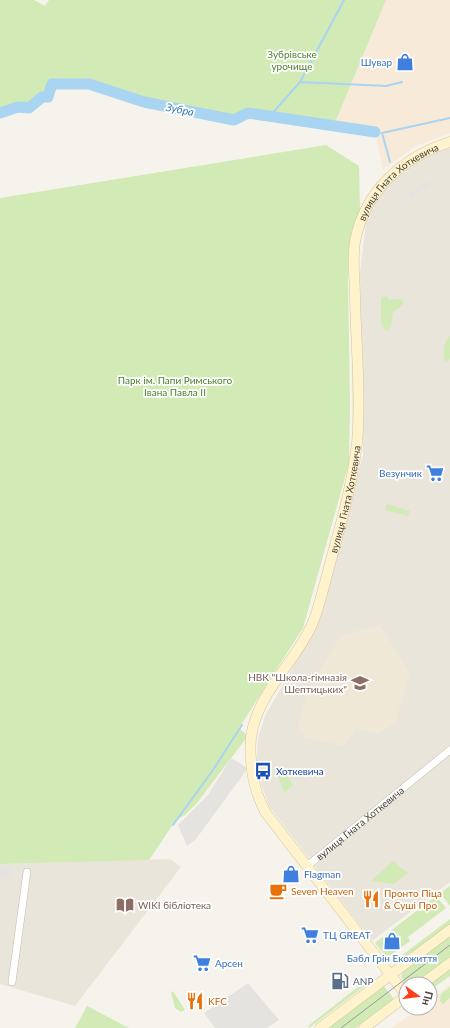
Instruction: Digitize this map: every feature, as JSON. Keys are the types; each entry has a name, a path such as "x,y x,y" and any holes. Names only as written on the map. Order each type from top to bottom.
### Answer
{"street":[{"name":"вулиця Гната Хоткевича","path":"398,985 266,813 257,798 251,768 250,747 252,728 264,701 311,627 334,551 352,474 357,442 354,256 359,227 372,196 393,173 419,154 450,142"},
{"name":"вулиця Гната Хоткевича","path":"307,866 450,750"},
{"path":"12,982 27,872"},
{"path":"320,1028 391,976 450,930"},
{"path":"433,976 450,963"},
{"path":"364,1028 398,1002"}],"shaded area":[{"name":"Шувар","path":"386,0 450,0 450,133 414,147 383,170 376,136 334,125"},
{"path":"450,148 450,882 372,941 269,806 256,770 258,738 265,716 303,650 343,528 363,455 360,273 366,222 374,200 393,176 427,153"},
{"path":"428,180 431,184 411,199 408,195"},
{"name":"НВК \"Школа-гімназія Шептицьких\"","path":"380,625 410,673 395,723 378,734 356,728 344,746 305,737 298,728 307,693 341,635"},
{"path":"231,758 248,768 196,839 187,846 178,825 208,795"},
{"path":"170,859 181,867 75,1006 0,984 0,864"},
{"path":"0,867 11,867 11,877 0,879"},
{"path":"248,983 279,1020 267,1028 215,1028 204,1013"},
{"path":"450,985 450,1028 392,1028 408,1016 438,1016 438,994"}],"green space":[{"name":"Зубрівське урочище","path":"0,0 34,0 45,6 49,0 386,0 334,125 248,113 234,120 144,102 89,84 52,84 48,97 42,97 29,108 18,107 0,113"},
{"name":"Парк ім. Папи Римського Івана Павла ІІ","path":"326,145 359,166 360,211 349,245 349,463 303,628 239,728 248,736 197,803 185,815 176,820 149,860 0,864 0,198"},
{"path":"387,296 389,300 401,299 403,301 403,305 393,312 391,327 387,331 381,322 381,297"},
{"path":"450,336 450,359 446,363 444,349 446,341"},
{"path":"387,504 410,511 408,516 385,510"},
{"path":"281,767 293,785 284,793 276,770"},
{"path":"393,861 408,873 394,884 371,881"},
{"path":"450,886 450,906 440,893"},
{"path":"436,896 446,908 408,937 410,941 387,958 375,943"},
{"path":"450,919 450,925 393,965 393,962"},
{"path":"450,935 450,957 424,976 401,976 403,972"},
{"path":"450,970 450,976 438,984 438,978"},
{"path":"372,976 374,979 309,1028 308,1026"},
{"path":"384,986 394,999 356,1028 327,1028"},
{"path":"450,987 450,998 443,1004 440,1001 441,994"},
{"path":"173,991 185,1010 181,1012 175,1008 171,993"},
{"path":"87,1006 129,1028 75,1028"}],"waterway":[{"path":"270,116 300,82 344,0"},
{"path":"300,82 386,86 402,82"},
{"name":"Зубра","path":"0,113 18,107 29,108 42,97 48,97 52,84 89,84 144,102 234,120 248,113 375,132"},
{"name":"Зубра","path":"390,162 382,133 450,118"},
{"path":"173,825 213,770 242,725"}],"tram line":[{"path":"341,1028 450,945"}],"place":[{"name":"Шувар","path":"405,62"},
{"name":"Везунчик","path":"435,473"},
{"name":"НВК \"Школа-гімназія Шептицьких\"","path":"360,683"},
{"name":"Хоткевича","path":"263,771"},
{"name":"Flagman","path":"291,874"},
{"name":"Seven Heaven","path":"278,891"},
{"name":"Пронто Піца & Суші Про","path":"371,899"},
{"name":"WIKI бібліотека","path":"125,905"},
{"name":"ТЦ GREAT","path":"310,935"},
{"name":"Бабл Грін Eкожиття","path":"392,941"},
{"name":"Арсен","path":"202,963"},
{"name":"ANP","path":"340,981"},
{"name":"KFC","path":"195,1001"}]}
